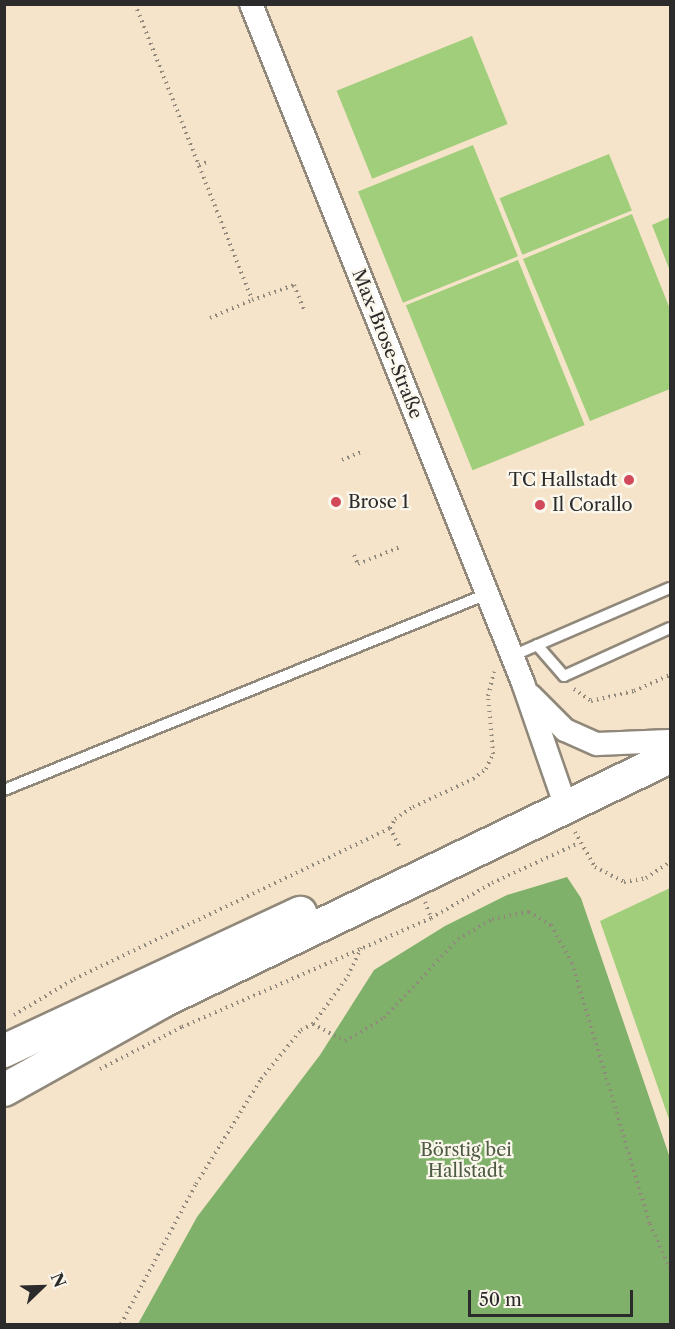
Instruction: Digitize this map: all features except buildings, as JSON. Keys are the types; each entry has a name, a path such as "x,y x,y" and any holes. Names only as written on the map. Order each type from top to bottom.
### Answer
{"main road":[{"path":"4,1090 164,1001 670,746"},
{"path":"4,1051 564,801"}],"street":[{"name":"Max-Brose-Straße","path":"251,4 524,686 564,801"},
{"path":"524,686 566,730 597,744 670,746"}],"lane":[{"path":"512,656 670,588"},
{"path":"4,790 487,594"},
{"path":"537,645 564,676 670,628"}],"path":[{"path":"135,4 252,300"},
{"path":"198,165 207,162"},
{"path":"210,318 294,285 304,310"},
{"path":"342,460 361,452"},
{"path":"354,555 358,564 400,547"},
{"path":"4,1021 74,980 390,828 395,819 413,807 486,769 493,754 490,683 496,668 512,656"},
{"path":"564,676 578,694 591,701 634,691 670,675"},
{"path":"564,801 579,843 595,867 624,882 646,878 670,862"},
{"path":"390,828 399,846"},
{"path":"92,1073 182,1027 431,918 492,883 579,843"},
{"path":"424,898 431,918"},
{"path":"314,1024 345,1041 384,1018 458,939 492,919 530,912 551,925 572,963 650,1224 670,1269"},
{"path":"121,1324 196,1184 261,1079 301,1030 314,1024 348,976 361,948"}],"green space":[{"path":"472,36 508,124 372,179 337,91"},
{"path":"473,145 518,256 403,303 358,191"},
{"path":"609,154 632,211 522,255 500,198"},
{"path":"632,214 670,309 670,389 590,421 523,259"},
{"path":"670,217 670,271 652,225"},
{"path":"518,260 585,425 472,470 406,305"},
{"name":"Börstig bei Hallstadt","path":"567,877 581,898 670,1158 670,1324 138,1324 197,1217 320,1055 374,970 445,926 507,895"},
{"path":"670,888 670,1122 600,921"}],"place":[{"name":"TC Hallstadt","path":"629,480"},
{"name":"Brose 1","path":"336,502"},
{"name":"Il Corallo","path":"540,505"}]}
